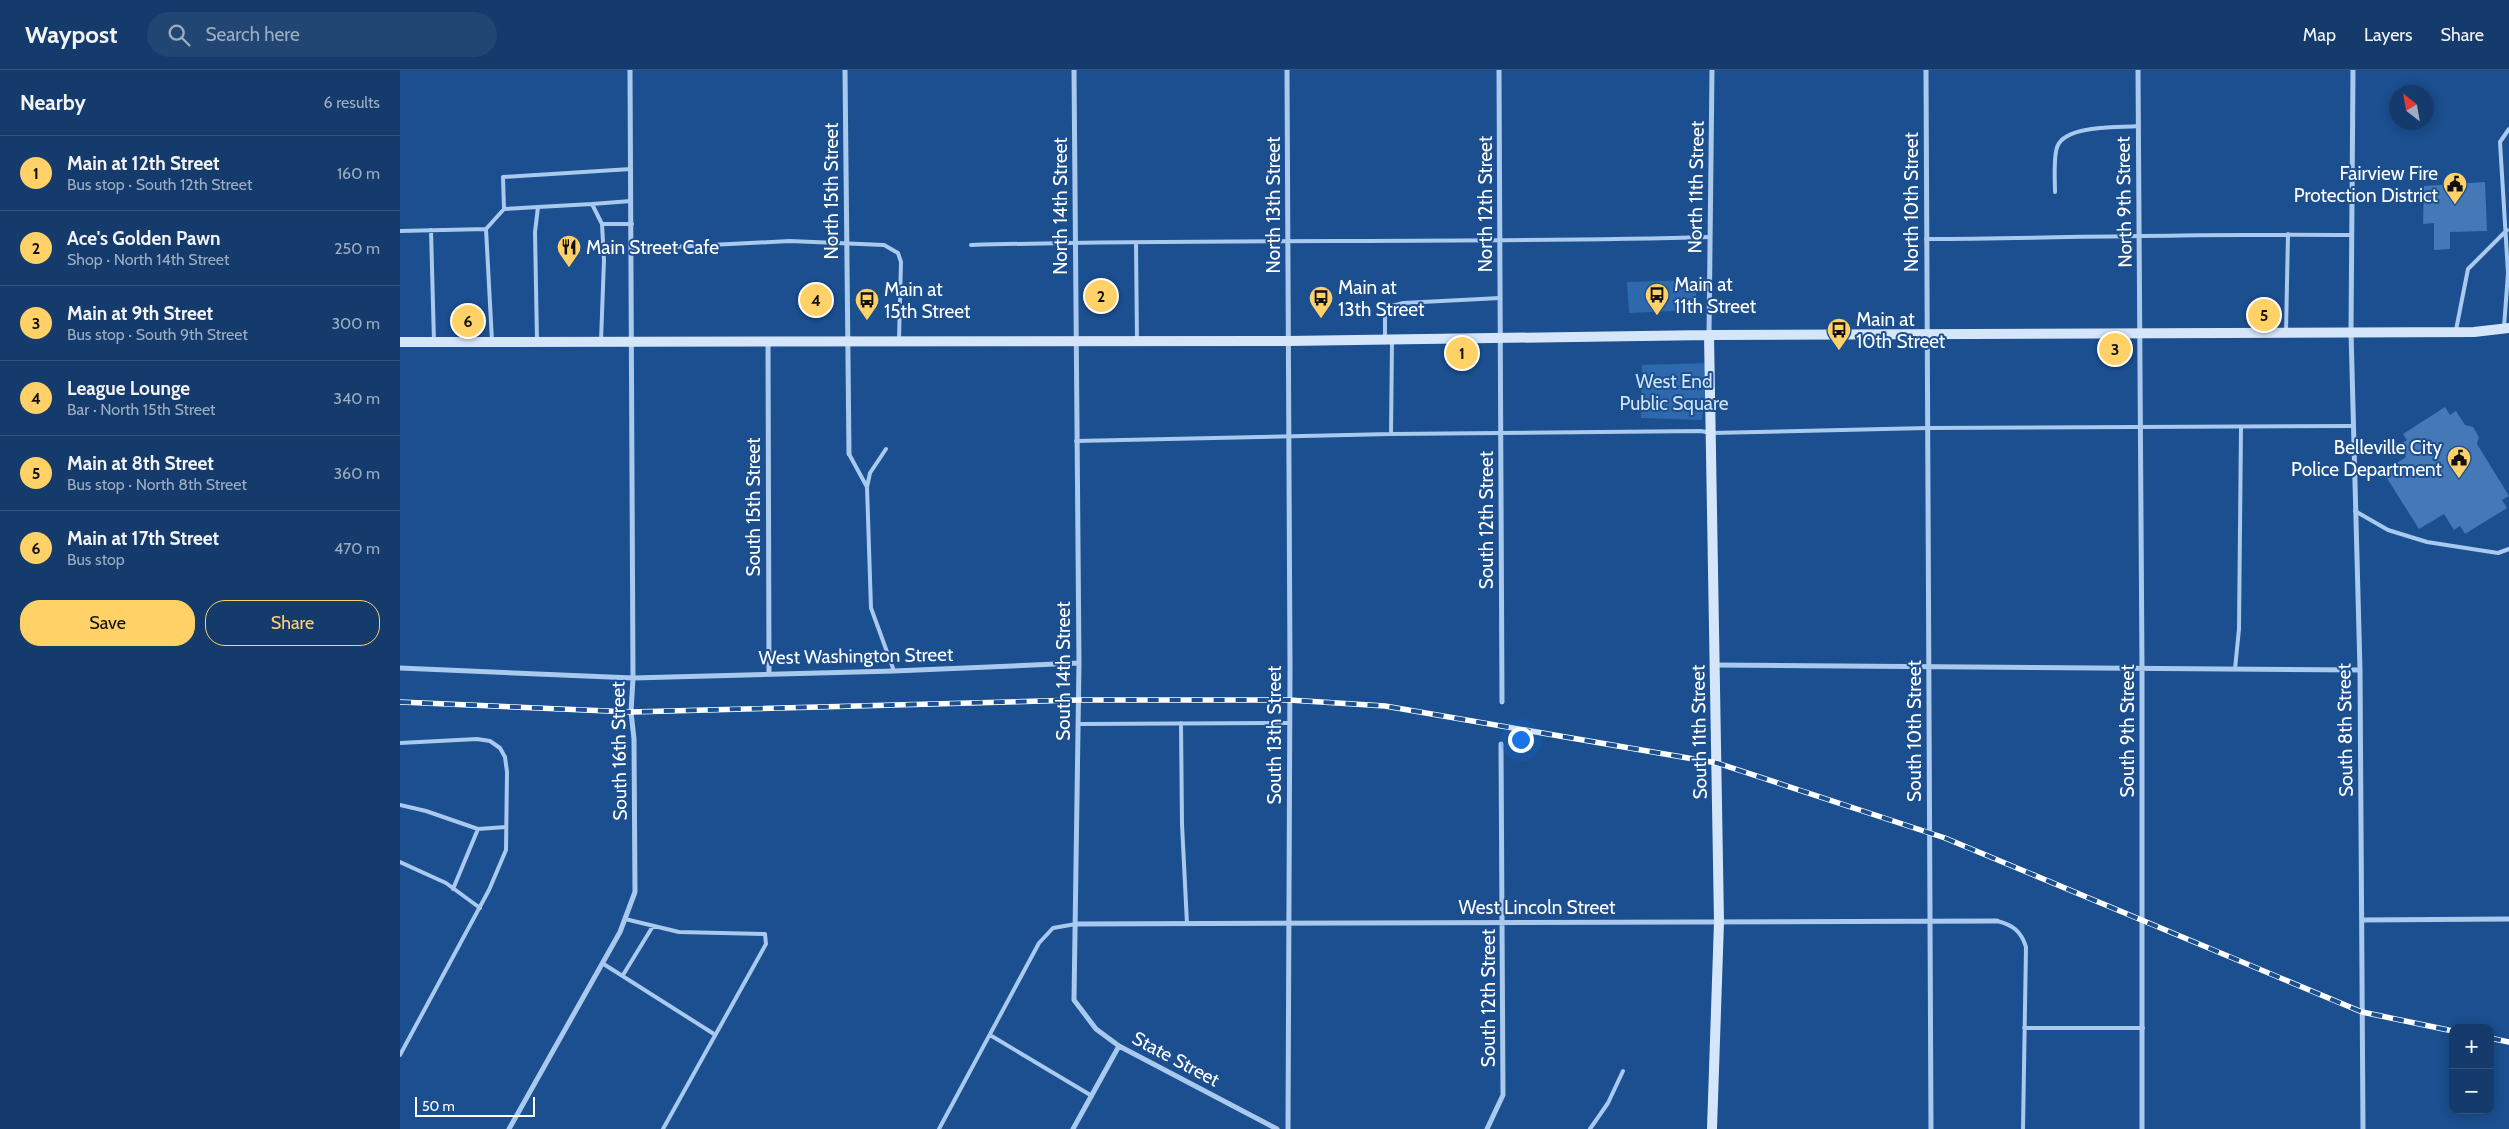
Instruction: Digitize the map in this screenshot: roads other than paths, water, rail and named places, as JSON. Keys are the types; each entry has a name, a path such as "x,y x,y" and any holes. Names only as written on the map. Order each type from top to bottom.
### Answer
{"main road":[{"path":"400,342 1288,341 1709,335 2455,332 2506,329"},
{"name":"South 11th Street","path":"1709,335 1719,922 1712,1129"}],"street":[{"name":"South 16th Street","path":"509,1129 602,963 625,919 635,892 634,749 631,712 633,678 633,341 630,70"},
{"name":"North 15th Street","path":"845,70 849,454"},
{"name":"North 14th Street","path":"1074,70 1075,341"},
{"name":"North 13th Street","path":"1287,70 1288,341"},
{"name":"North 12th Street","path":"1499,70 1500,338"},
{"name":"North 11th Street","path":"1709,335 1712,70"},
{"name":"North 10th Street","path":"1926,70 1926,334"},
{"name":"North 9th Street","path":"2138,70 2140,333"},
{"name":"South 8th Street","path":"2353,70 2351,332 2360,670 2363,1129"},
{"name":"South 9th Street","path":"2140,333 2142,1129"},
{"name":"South 10th Street","path":"1926,334 1931,1129"},
{"name":"South 12th Street","path":"1500,338 1502,702"},
{"name":"South 15th Street","path":"768,341 769,673"},
{"name":"South 14th Street","path":"1074,1000 1077,924 1079,663 1075,341"},
{"name":"South 13th Street","path":"1288,341 1288,1129"},
{"name":"West Washington Street","path":"400,668 633,678 894,671 1079,663"},
{"path":"1716,665 2360,670"},
{"name":"South 12th Street","path":"1487,1129 1503,1095 1504,921 1501,744"},
{"path":"2362,920 2509,919"},
{"name":"West Lincoln Street","path":"1077,924 1504,921 1998,921"},
{"name":"State Street","path":"1074,1000 1096,1029 1119,1046 1277,1129"},
{"path":"1073,1129 1119,1046"}],"lane":[{"path":"2055,192 2057,146 2065,136 2077,131 2138,126"},
{"path":"2506,329 2509,273 2500,142 2509,129"},
{"path":"492,341 486,229 504,209 503,177 631,169"},
{"path":"504,209 632,201"},
{"path":"592,204 602,224 601,341"},
{"path":"536,341 535,232 538,207"},
{"path":"602,224 632,224"},
{"path":"400,230 486,229"},
{"path":"431,230 434,342"},
{"path":"2455,332 2468,269 2507,230"},
{"path":"1926,239 2288,234 2351,235"},
{"path":"2286,332 2288,234"},
{"path":"971,245 1075,242 1710,238"},
{"path":"632,249 790,240 884,245 898,253 901,262 899,342"},
{"path":"1136,243 1137,341"},
{"path":"1391,434 1389,340 1385,308 1403,303 1500,298"},
{"path":"1076,441 1701,430 1711,433 1926,428 2353,426"},
{"path":"2235,669 2239,629 2241,428"},
{"path":"886,449 870,473 867,487 870,608 894,671"},
{"path":"849,454 867,487"},
{"path":"2355,511 2388,530 2427,542 2498,553 2509,549"},
{"path":"1181,723 1182,824 1187,924"},
{"path":"1078,724 1289,723"},
{"path":"400,743 477,739 490,741 500,748 505,757 507,772 506,850 480,908 400,1055"},
{"path":"400,805 426,810 478,829 506,827"},
{"path":"453,889 478,829"},
{"path":"400,862 453,889 480,908"},
{"path":"625,919 679,932 764,934 766,944 714,1034 663,1129"},
{"path":"1998,921 2013,925 2023,937 2026,947 2023,1129"},
{"path":"939,1129 1040,943 1053,928 1077,924"},
{"path":"622,975 653,926"},
{"path":"602,963 714,1034"},
{"path":"2024,1028 2142,1028"},
{"path":"990,1035 1092,1096"},
{"path":"1590,1129 1608,1103 1623,1071"}],"railway":[{"path":"400,702 631,712 1079,700 1289,700 1385,706 1717,763 1945,838 2362,1012 2449,1030"},
{"path":"2494,1039 2509,1042"}],"place":[{"name":"Fairview Fire Protection District","path":"2455,205"},
{"name":"Main Street Cafe","path":"569,268"},
{"name":"Ace's Golden Pawn","path":"1101,296"},
{"name":"League Lounge","path":"816,300"},
{"name":"Main at 8th Street","path":"2264,315"},
{"name":"Main at 11th Street","path":"1657,316"},
{"name":"Main at 13th Street","path":"1321,319"},
{"name":"Main at 17th Street","path":"468,321"},
{"name":"Main at 15th Street","path":"867,321"},
{"name":"Main at 9th Street","path":"2115,349"},
{"name":"Main at 10th Street","path":"1839,351"},
{"name":"Main at 12th Street","path":"1462,353"},
{"name":"Belleville City Police Department","path":"2459,479"}],"park label":[{"name":"West End Public Square","path":"1674,392"}]}
